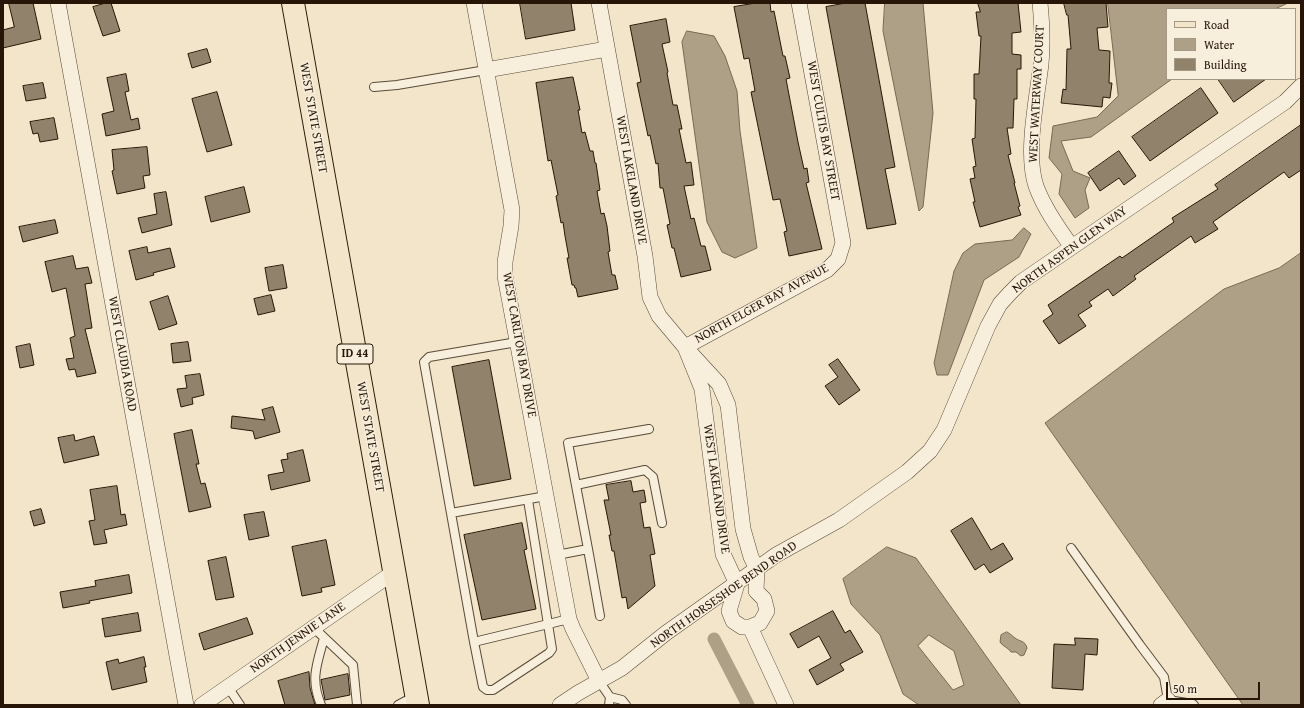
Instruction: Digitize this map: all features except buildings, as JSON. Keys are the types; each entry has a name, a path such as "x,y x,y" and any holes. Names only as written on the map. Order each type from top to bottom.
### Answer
{"main road":[{"name":"WEST STATE STREET","path":"293,3 394,572 410,702"}],"street":[{"name":"WEST CLAUDIA ROAD","path":"58,3 186,705"},
{"name":"WEST CARLTON BAY DRIVE","path":"474,3 512,210 505,262 505,276 517,342 569,618 599,681"},
{"name":"WEST LAKELAND DRIVE","path":"598,3 645,256 650,297 659,316 719,384 728,405 743,529 757,569"},
{"name":"WEST CULTIS BAY STREET","path":"799,3 843,243 838,259"},
{"name":"WEST WATERWAY COURT","path":"1040,3 1042,43 1032,144 1032,167 1036,186 1050,215 1072,247"},
{"path":"486,70 607,49"},
{"name":"NORTH ASPEN GLEN WAY","path":"907,472 930,451 944,430 988,326 1000,304 1010,292 1021,282 1285,102 1301,86"},
{"name":"NORTH ELGER BAY AVENUE","path":"685,347 827,270 838,259"},
{"name":"WEST LAKELAND DRIVE","path":"685,347 702,389 723,554 737,584"},
{"name":"NORTH HORSESHOE BEND ROAD","path":"560,705 622,668 666,633 776,555 838,520 907,472"},
{"path":"737,584 729,611 733,621 742,627 750,627 760,623 767,611 764,599 756,591 757,569"},
{"name":"NORTH JENNIE LANE","path":"202,705 228,687 319,633 394,572"},
{"path":"750,627 786,705"}],"lane":[{"path":"374,87 397,85 486,70"},
{"path":"517,342 429,357 424,362 474,642 483,687 487,690 493,690 549,653 552,649 528,500"},
{"path":"600,616 568,443 649,429"},
{"path":"576,485 645,470 653,477 662,523"},
{"path":"451,513 546,496"},
{"path":"1071,548 1164,677 1164,703 1194,705"},
{"path":"557,555 588,549"},
{"path":"474,642 569,618"},
{"path":"319,633 314,681 321,705"},
{"path":"319,633 352,665 357,705"},
{"path":"599,681 609,701 622,700 626,705"},
{"path":"228,687 240,705"}],"water":[{"path":"885,3 923,3 933,113 923,207 919,211 883,31"},
{"path":"1108,3 1288,3 1277,8 1166,8 1166,80 1171,80 1091,137 1061,141 1073,171 1090,178 1085,190 1089,208 1075,218 1059,194 1062,174 1049,158 1053,126 1097,117 1118,96"},
{"path":"687,31 714,36 725,56 737,91 740,131 757,248 735,258 722,252 707,222 682,42"},
{"path":"1024,228 1031,234 1019,257 984,280 948,375 937,375 934,363 954,271 963,253 975,244 1012,240"},
{"path":"1301,253 1301,705 1243,705 1045,423 1224,289 1279,268"},
{"path":"887,547 916,558 1021,705 919,705 903,694 880,635 851,604 843,579","holes":["929,635 954,651 964,685 953,690 918,646"]},
{"path":"1007,632 1025,644 1027,648 1024,655 1021,656 1016,652 1011,652 1001,644 1001,635"}],"waterway":[{"path":"714,639 748,705"}]}
